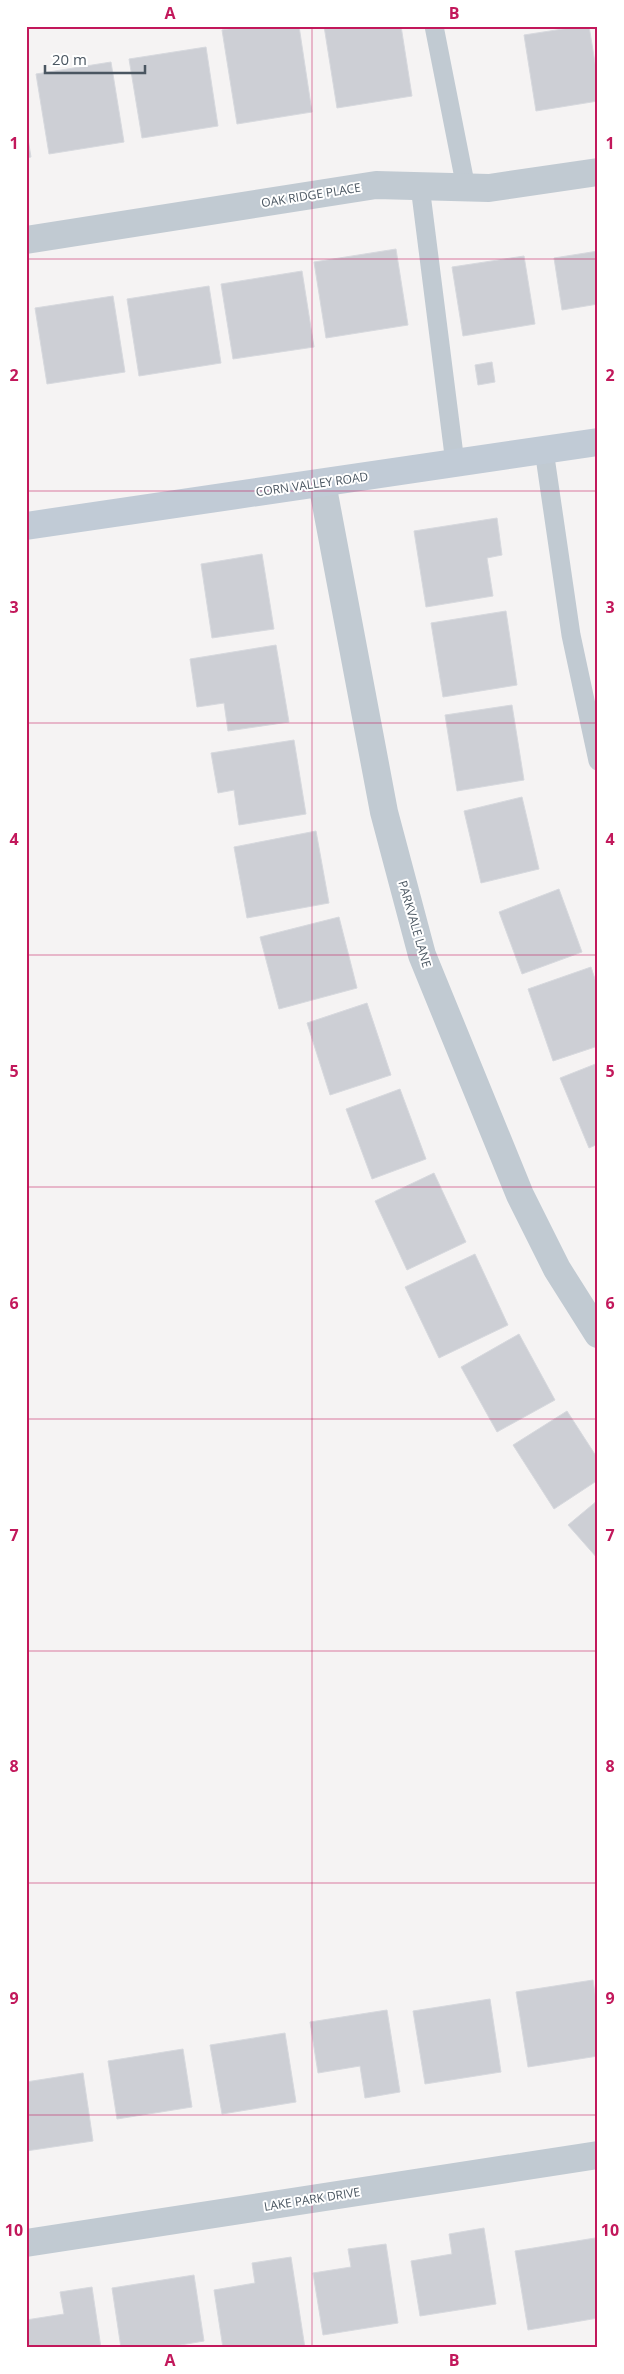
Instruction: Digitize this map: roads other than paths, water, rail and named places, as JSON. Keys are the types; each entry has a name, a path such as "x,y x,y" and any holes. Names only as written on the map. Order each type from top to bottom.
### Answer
{"main road":[{"name":"CORN VALLEY ROAD","path":"26,526 598,442"}],"street":[{"name":"OAK RIDGE PLACE","path":"26,240 376,185 489,188 598,172"},
{"name":"PARKVALE LANE","path":"322,483 384,812 422,955 520,1194 558,1268 598,1334"},
{"name":"LAKE PARK DRIVE","path":"26,2243 598,2155"}],"lane":[{"path":"434,26 466,188"},
{"path":"420,186 455,463"},
{"path":"544,450 571,635 598,761"}]}
